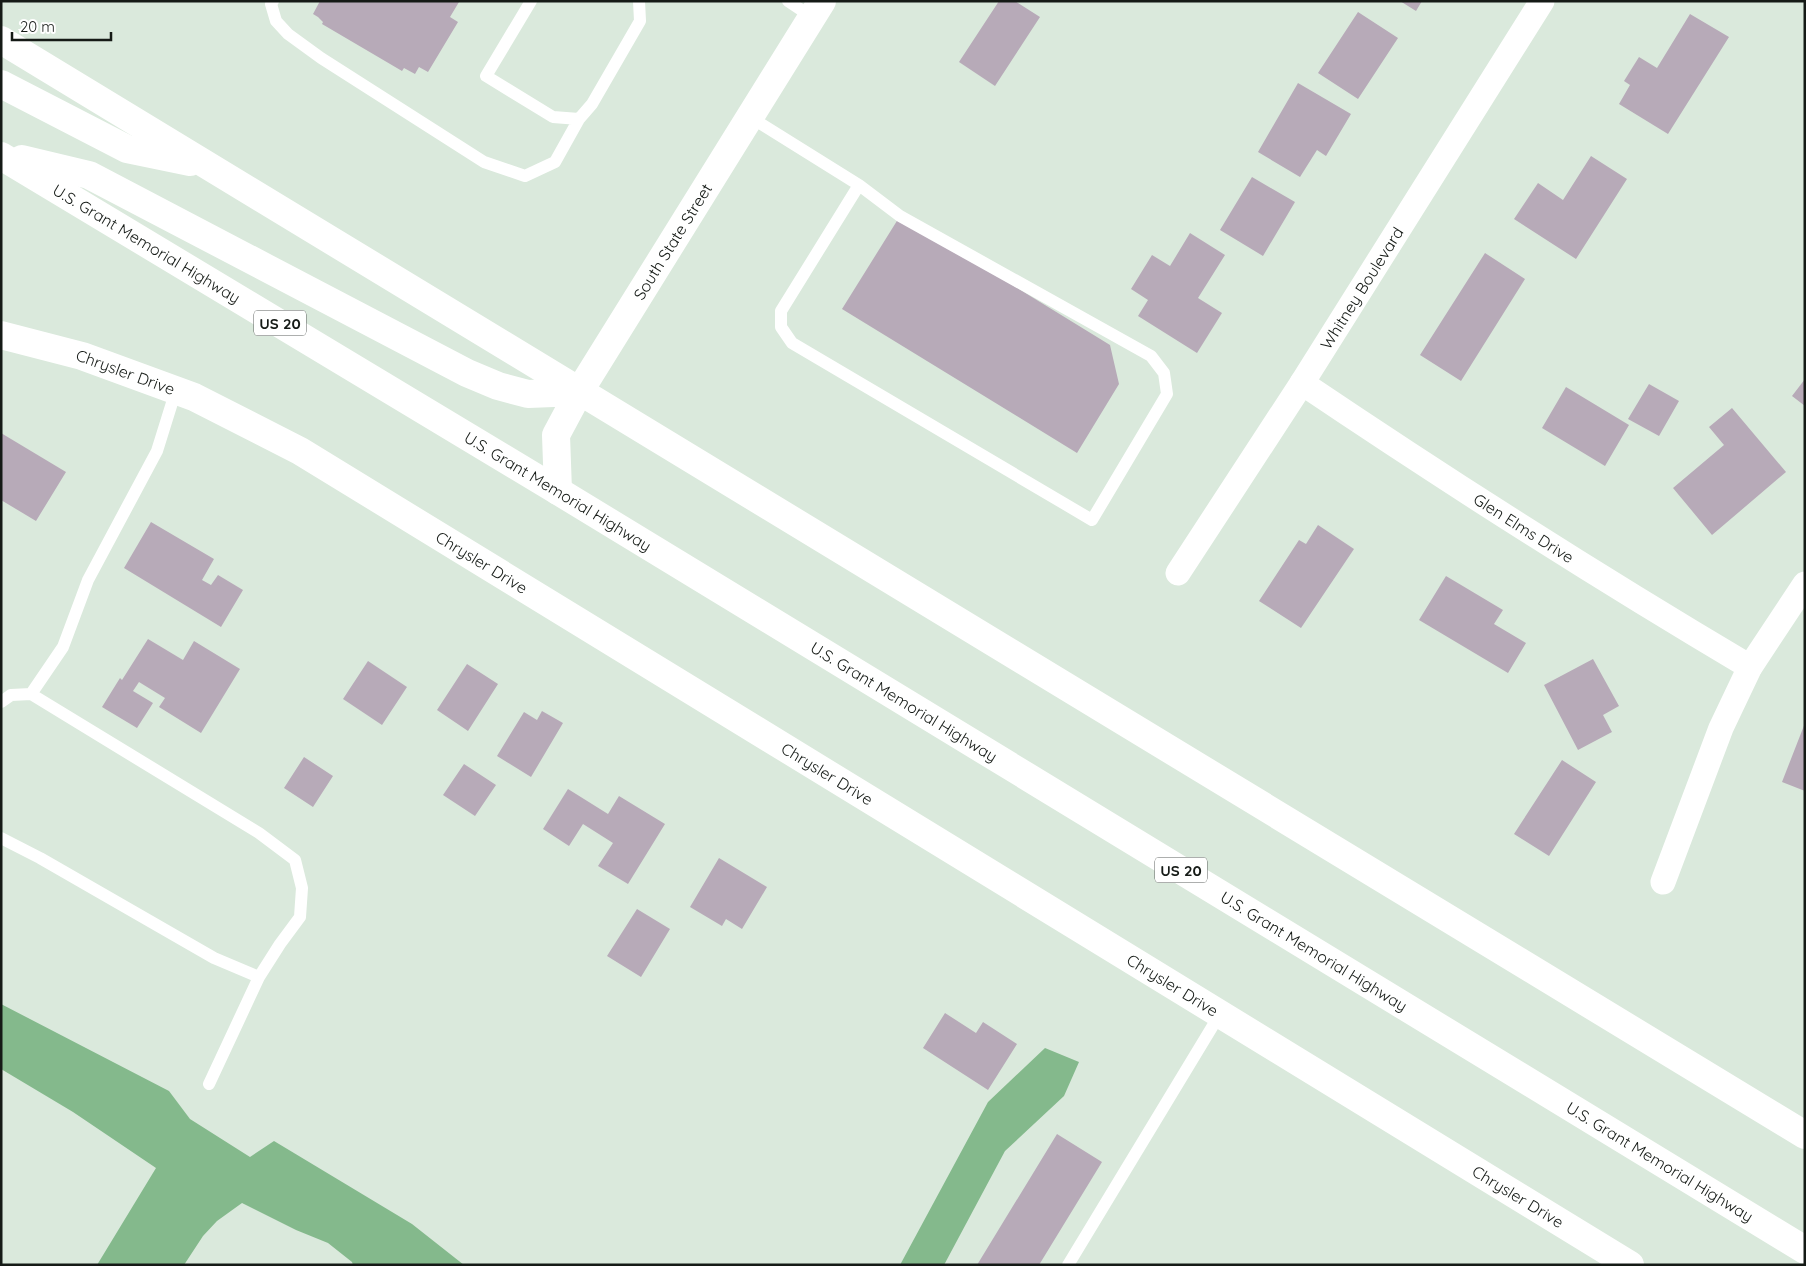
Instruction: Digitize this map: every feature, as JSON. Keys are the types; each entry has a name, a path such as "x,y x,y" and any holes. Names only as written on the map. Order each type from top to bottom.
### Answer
{"main road":[{"name":"South State Street","path":"558,491 556,435 579,392 818,9"},
{"path":"1,40 1805,1135"},
{"path":"1,84 127,149 209,166"},
{"path":"1,155 89,175 458,369 498,386 528,394 579,392"},
{"name":"U.S. Grant Memorial Highway","path":"1,155 558,491 1805,1250"},
{"name":"Chrysler Drive","path":"1,335 82,356 176,390 194,397 300,451 1630,1265"}],"street":[{"name":"Whitney Boulevard","path":"1178,573 1302,383 1542,1"},
{"name":"Glen Elms Drive","path":"1302,383 1437,474 1750,667"},
{"path":"1663,882 1721,728 1750,667 1805,584"}],"lane":[{"path":"272,1 271,4 276,21 288,34 321,58 484,162 525,176 555,162 579,119 592,104 640,20 639,1"},
{"path":"531,1 486,76 553,118 579,119"},
{"path":"788,1 818,9"},
{"path":"750,117 859,185 900,216 1151,356 1164,373 1167,394 1092,520 792,342 781,327 781,311 859,185"},
{"path":"31,694 63,647 88,580 157,451 176,390"},
{"path":"1,702 11,695 31,694 259,833 295,860 302,888 300,917 259,976 209,1084"},
{"path":"1,838 40,858 214,958 259,976"},
{"path":"1068,1265 1220,1014"}],"green space":[{"path":"1,1004 169,1091 190,1119 250,1157 274,1141 412,1224 464,1265 353,1265 352,1262 328,1243 296,1230 242,1203 217,1221 203,1236 184,1265 97,1265 156,1168 73,1112 1,1069"},
{"path":"1045,1048 1079,1062 1064,1096 1005,1151 944,1265 900,1265 988,1102"}],"building":[{"path":"320,1 457,1 459,2 450,17 458,22 428,72 419,67 415,74 404,68 402,71 322,24 323,22 313,14"},
{"path":"999,1 1015,1 1040,17 995,86 959,62"},
{"path":"1400,1 1422,1 1416,11"},
{"path":"1358,12 1398,38 1358,99 1318,73"},
{"path":"1690,14 1729,37 1668,134 1619,104 1630,85 1624,81 1639,57 1657,68"},
{"path":"1298,83 1351,114 1326,156 1317,150 1300,177 1258,152"},
{"path":"1591,156 1627,179 1576,259 1514,219 1538,183 1563,200"},
{"path":"1252,177 1295,202 1263,256 1220,230"},
{"path":"900,216 1110,345 1119,384 1077,453 842,309"},
{"path":"1190,233 1225,255 1198,298 1222,313 1197,353 1138,316 1148,300 1131,289 1152,255 1170,266"},
{"path":"1485,253 1525,279 1461,381 1420,355"},
{"path":"1805,379 1805,406 1792,396"},
{"path":"1649,384 1679,401 1659,436 1628,419"},
{"path":"1566,387 1629,425 1605,466 1542,428"},
{"path":"1732,408 1786,472 1712,535 1673,488 1724,445 1709,427"},
{"path":"1,433 66,472 36,521 1,500"},
{"path":"151,522 214,559 202,580 211,585 218,575 243,590 221,627 124,568"},
{"path":"1318,525 1354,549 1301,628 1259,601 1299,540 1306,544"},
{"path":"1446,576 1503,610 1494,624 1526,643 1508,673 1419,620"},
{"path":"148,639 183,660 194,641 240,669 201,733 159,707 165,698 139,682 133,691 153,703 137,728 102,707"},
{"path":"1593,659 1619,706 1603,715 1612,732 1578,750 1544,685"},
{"path":"368,661 407,687 382,725 343,699"},
{"path":"467,664 498,684 468,731 437,710"},
{"path":"542,711 563,723 531,777 497,756 524,712 537,720"},
{"path":"1805,723 1805,791 1782,782"},
{"path":"304,757 333,776 313,807 284,788"},
{"path":"1562,760 1596,782 1549,856 1514,834"},
{"path":"464,764 496,785 475,816 443,795"},
{"path":"568,789 608,814 619,796 665,824 628,884 598,866 613,843 583,824 569,846 543,829"},
{"path":"719,858 767,887 742,929 726,919 722,926 690,907"},
{"path":"637,909 670,929 641,977 607,956"},
{"path":"945,1013 976,1033 983,1022 1017,1044 988,1090 923,1048"},
{"path":"1057,1134 1102,1162 1039,1265 977,1265"}]}
